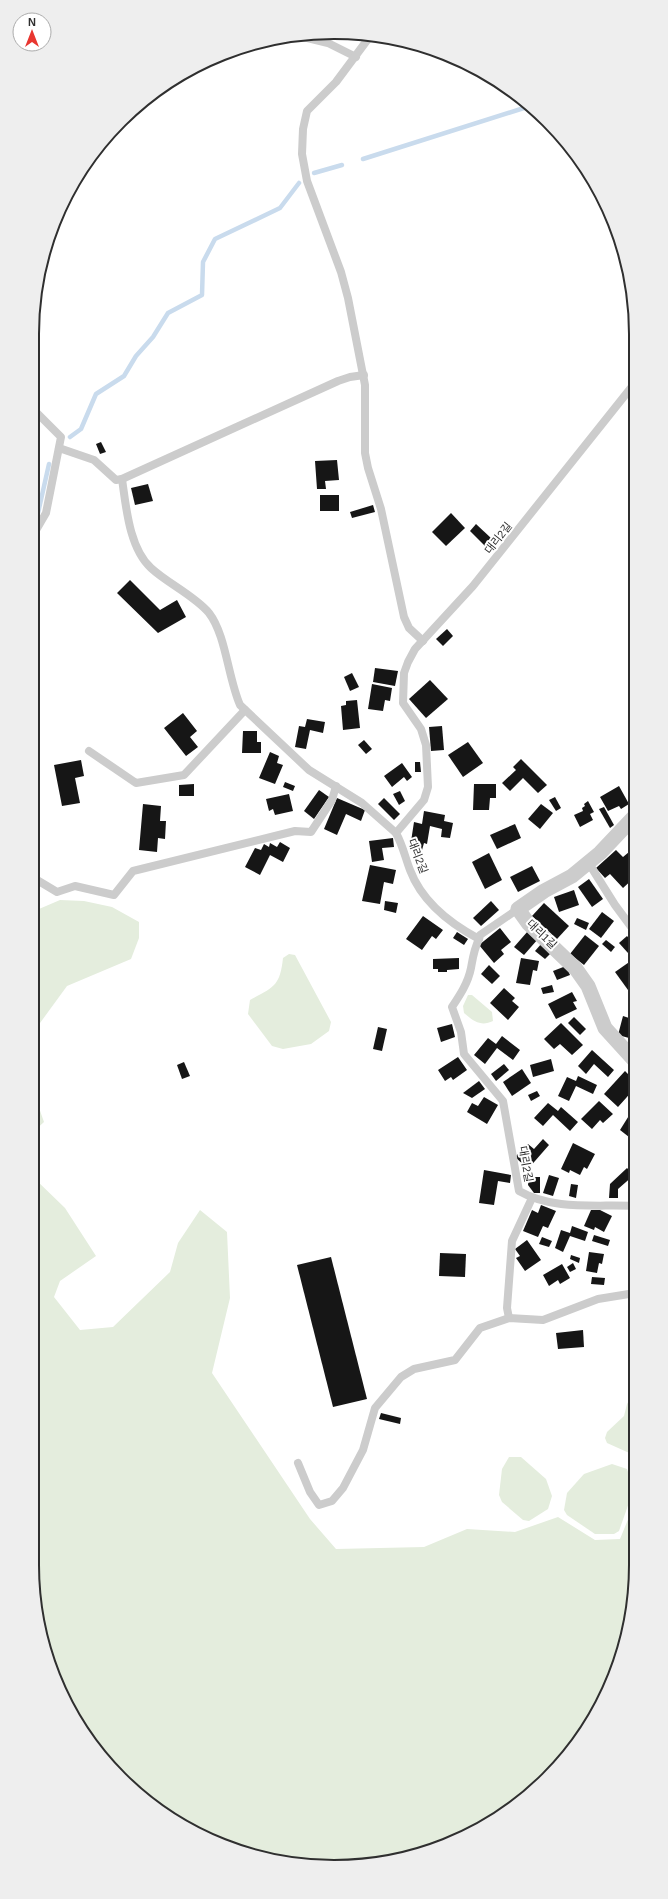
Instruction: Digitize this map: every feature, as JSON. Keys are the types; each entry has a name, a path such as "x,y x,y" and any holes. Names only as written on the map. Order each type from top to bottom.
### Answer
{"street":[{"name":"대리1길","path":"629,822 572,876 544,891 518,909 528,923 576,969 588,986 605,1028 629,1054"}],"lane":[{"path":"316,40 328,43 356,57"},
{"path":"367,41 336,82 307,111 303,129 302,154 307,181 341,272 364,375 367,406 365,452 368,468 381,509 404,617 409,628 423,641"},
{"path":"59,448 94,460 116,480 122,479 338,381 350,376 364,375"},
{"name":"대리2길","path":"629,390 473,586 415,649 404,673 403,704 420,729 424,740 428,768 428,787 424,800 396,833 403,846 410,870 422,894 434,908 451,922 479,938 474,950 471,969 463,989 452,1007 461,1032 464,1054 503,1101 519,1191 532,1198 574,1206 629,1206"},
{"path":"39,415 61,437 46,513 39,525"},
{"path":"122,479 128,519 135,542 150,567 209,612 217,628 234,691 240,705 309,770 362,803 396,833"},
{"path":"89,751 136,783 184,775 245,710"},
{"path":"39,881 57,892 75,886 114,895 133,871 295,832 311,832 332,800 336,786"},
{"path":"588,862 615,905 629,924"},
{"path":"479,938 480,935 518,909"},
{"path":"509,1318 507,1308 512,1241 532,1198"},
{"path":"298,1463 310,1492 319,1505 332,1502 343,1488 364,1450 375,1408 401,1377 414,1369 455,1360 480,1328 509,1318 543,1320 598,1299 629,1294"}],"green space":[{"path":"60,900 84,901 112,907 139,922 139,938 131,959 67,986 39,1024 39,909"},
{"path":"289,954 295,955 331,1022 329,1031 311,1044 283,1049 272,1046 248,1014 250,1000 274,985 280,975 283,958"},
{"path":"468,995 472,995 492,1012 493,1021 489,1023 477,1022 464,1013 463,1006"},
{"path":"39,1108 44,1122 39,1127"},
{"path":"39,1183 65,1208 96,1256 60,1281 54,1297 80,1330 113,1327 170,1272 178,1243 200,1210 227,1232 230,1298 212,1373 310,1519 336,1549 424,1547 467,1529 515,1532 558,1517 595,1540 620,1539 629,1517 629,1565 626,1604 619,1641 607,1678 579,1729 556,1760 529,1787 498,1810 447,1838 410,1850 373,1857 334,1860 295,1857 258,1850 221,1838 186,1820 154,1799 139,1787 112,1760 100,1745 69,1695 61,1678 49,1641 42,1604 39,1565"},
{"path":"629,1401 629,1453 607,1443 605,1438 607,1432 624,1416"},
{"path":"509,1457 521,1457 546,1479 552,1496 548,1509 529,1521 523,1520 502,1502 499,1495 502,1469"},
{"path":"612,1464 627,1469 629,1475 629,1503 619,1531 614,1534 595,1534 567,1515 564,1510 567,1493 584,1474"}],"building":[{"path":"101,442 106,452 100,454 96,444"},
{"path":"337,460 339,480 325,481 326,489 317,489 315,461"},
{"path":"148,484 153,501 135,505 131,488"},
{"path":"320,495 339,495 339,511 320,511"},
{"path":"373,505 375,512 352,518 350,512"},
{"path":"451,513 465,528 446,546 432,532"},
{"path":"476,524 492,539 485,546 470,531"},
{"path":"130,580 160,610 177,600 186,617 158,633 117,593"},
{"path":"447,629 453,636 443,646 436,639"},
{"path":"375,668 398,671 395,686 373,682"},
{"path":"352,673 359,687 350,691 344,677"},
{"path":"430,680 448,699 426,718 409,699"},
{"path":"372,684 392,688 390,701 385,700 383,711 368,709"},
{"path":"357,700 360,728 343,730 341,706 346,705 346,701"},
{"path":"183,713 197,731 190,737 198,747 186,756 164,728"},
{"path":"307,719 325,722 323,733 310,730 306,749 295,747 299,726 305,727"},
{"path":"442,726 444,750 431,751 429,727"},
{"path":"243,731 257,731 257,742 261,742 261,753 242,753"},
{"path":"364,740 372,749 366,754 358,745"},
{"path":"468,742 483,763 463,777 448,755"},
{"path":"270,752 279,756 277,763 283,765 275,784 259,778"},
{"path":"521,759 547,785 538,793 523,778 510,791 502,783 516,770 513,767"},
{"path":"81,760 84,776 75,778 80,803 62,806 54,765"},
{"path":"415,762 420,762 421,772 415,772"},
{"path":"402,763 412,777 407,781 404,777 392,787 384,776"},
{"path":"285,782 295,786 293,791 283,787"},
{"path":"194,784 194,796 179,796 179,785"},
{"path":"474,784 496,784 496,798 490,798 489,810 473,810"},
{"path":"619,786 629,804 621,809 619,806 608,811 600,797"},
{"path":"319,790 329,797 314,819 304,811"},
{"path":"400,791 405,801 399,805 393,794"},
{"path":"289,794 293,811 275,815 273,809 269,811 266,799"},
{"path":"555,797 561,808 556,811 549,800"},
{"path":"337,798 365,810 361,821 346,814 337,835 324,829"},
{"path":"384,798 400,814 394,820 378,804"},
{"path":"588,801 594,812 590,814 593,820 580,827 574,815 583,811 582,808 585,806 584,804"},
{"path":"143,804 161,806 160,821 166,821 165,839 158,838 157,852 139,850"},
{"path":"541,804 553,813 540,829 528,819"},
{"path":"604,807 614,825 610,828 599,809"},
{"path":"424,811 445,815 444,821 453,823 450,838 441,837 442,829 430,826 427,844 424,843 422,850 410,848 414,822 422,824"},
{"path":"515,824 521,838 497,849 490,835"},
{"path":"393,838 394,847 382,848 384,860 372,862 369,841"},
{"path":"280,842 290,848 283,862 270,855 260,875 245,867 255,848 261,850 264,844 269,847 270,843 277,847"},
{"path":"616,850 623,857 629,852 629,882 623,888 610,874 605,878 596,868"},
{"path":"489,853 502,880 485,889 472,862"},
{"path":"370,865 396,870 393,884 384,882 380,904 362,901"},
{"path":"532,866 540,881 518,892 510,877"},
{"path":"589,879 603,899 592,907 578,887"},
{"path":"574,890 579,905 559,912 554,897"},
{"path":"385,901 398,903 396,913 384,910"},
{"path":"491,901 499,910 481,926 473,918"},
{"path":"544,903 569,926 557,939 532,916"},
{"path":"602,912 614,921 601,938 589,929"},
{"path":"423,916 443,930 436,939 432,936 422,950 406,939"},
{"path":"577,918 589,923 586,930 574,924"},
{"path":"500,928 511,942 501,950 504,954 494,963 479,945"},
{"path":"528,931 538,939 524,955 514,947"},
{"path":"457,932 468,939 464,945 453,938"},
{"path":"585,935 599,946 584,965 570,954"},
{"path":"627,936 629,938 628,953 619,943"},
{"path":"606,940 615,947 611,952 602,944"},
{"path":"542,943 552,952 545,959 535,951"},
{"path":"459,958 459,969 447,970 447,972 438,972 438,969 433,969 433,959"},
{"path":"521,958 539,961 537,971 533,970 530,985 516,983"},
{"path":"629,962 629,989 628,990 615,972"},
{"path":"489,965 500,976 492,984 481,974"},
{"path":"566,966 570,975 557,980 553,971"},
{"path":"552,985 554,992 543,994 541,988"},
{"path":"504,988 515,998 512,1001 519,1007 508,1020 490,1003"},
{"path":"572,992 577,1001 573,1002 577,1009 556,1019 548,1004"},
{"path":"623,1016 629,1018 629,1038 618,1035"},
{"path":"574,1017 586,1029 580,1035 568,1023"},
{"path":"561,1023 583,1045 572,1055 560,1044 554,1049 544,1039"},
{"path":"452,1024 455,1037 441,1042 437,1028"},
{"path":"378,1027 387,1029 382,1051 373,1049"},
{"path":"502,1036 520,1050 513,1060 497,1048 485,1064 474,1055 488,1038 496,1044"},
{"path":"592,1050 614,1070 608,1077 594,1064 586,1074 578,1066"},
{"path":"458,1057 467,1070 453,1080 451,1077 445,1081 438,1070"},
{"path":"551,1059 554,1071 533,1077 530,1065"},
{"path":"184,1062 190,1076 182,1079 177,1065"},
{"path":"504,1064 509,1070 496,1081 491,1074"},
{"path":"522,1069 531,1083 512,1096 503,1082"},
{"path":"625,1071 629,1075 629,1095 618,1107 604,1094"},
{"path":"578,1076 597,1085 593,1094 576,1086 569,1101 558,1096 567,1077 576,1081"},
{"path":"479,1081 485,1089 472,1098 463,1093"},
{"path":"537,1091 540,1096 531,1101 528,1095"},
{"path":"484,1097 498,1105 487,1124 467,1112 472,1103 478,1106"},
{"path":"599,1101 613,1114 603,1123 600,1120 592,1129 581,1119"},
{"path":"548,1103 558,1111 561,1107 578,1122 570,1131 553,1115 543,1126 534,1118"},
{"path":"629,1116 629,1137 620,1130"},
{"path":"543,1139 549,1145 528,1169 515,1157 528,1144 534,1149"},
{"path":"573,1143 595,1154 587,1169 584,1167 580,1175 570,1170 569,1173 561,1169"},
{"path":"627,1168 629,1170 629,1179 618,1189 618,1198 609,1198 610,1184"},
{"path":"484,1170 511,1175 510,1183 498,1181 494,1205 479,1203"},
{"path":"549,1175 559,1178 553,1196 543,1193"},
{"path":"529,1177 540,1177 540,1193 534,1193 528,1185"},
{"path":"571,1184 578,1185 576,1198 569,1196"},
{"path":"541,1205 556,1211 548,1228 543,1226 538,1237 523,1231 532,1210 538,1213"},
{"path":"591,1210 600,1210 612,1216 604,1232 595,1227 594,1230 584,1226"},
{"path":"572,1226 588,1232 585,1241 570,1236 563,1252 555,1248 561,1230 570,1233"},
{"path":"594,1235 610,1240 608,1246 592,1241"},
{"path":"542,1237 552,1241 549,1247 539,1244"},
{"path":"527,1240 541,1260 525,1271 516,1258 520,1256 515,1249"},
{"path":"589,1252 604,1254 602,1264 599,1263 597,1273 586,1271"},
{"path":"440,1253 466,1254 465,1277 439,1276"},
{"path":"571,1255 580,1258 579,1263 570,1259"},
{"path":"331,1257 367,1399 333,1407 297,1265"},
{"path":"573,1263 576,1269 570,1272 567,1267"},
{"path":"562,1264 570,1278 560,1284 558,1280 549,1286 543,1275"},
{"path":"592,1277 605,1278 604,1285 591,1284"},
{"path":"583,1330 584,1347 558,1349 556,1333"},
{"path":"381,1413 401,1418 400,1424 379,1419"}],"waterway":[{"path":"363,159 524,108"},
{"path":"314,173 342,165"},
{"path":"70,437 81,429 96,394 124,376 136,356 153,337 168,313 202,295 203,262 215,239 280,208 299,183"},
{"path":"39,509 49,464"}]}
